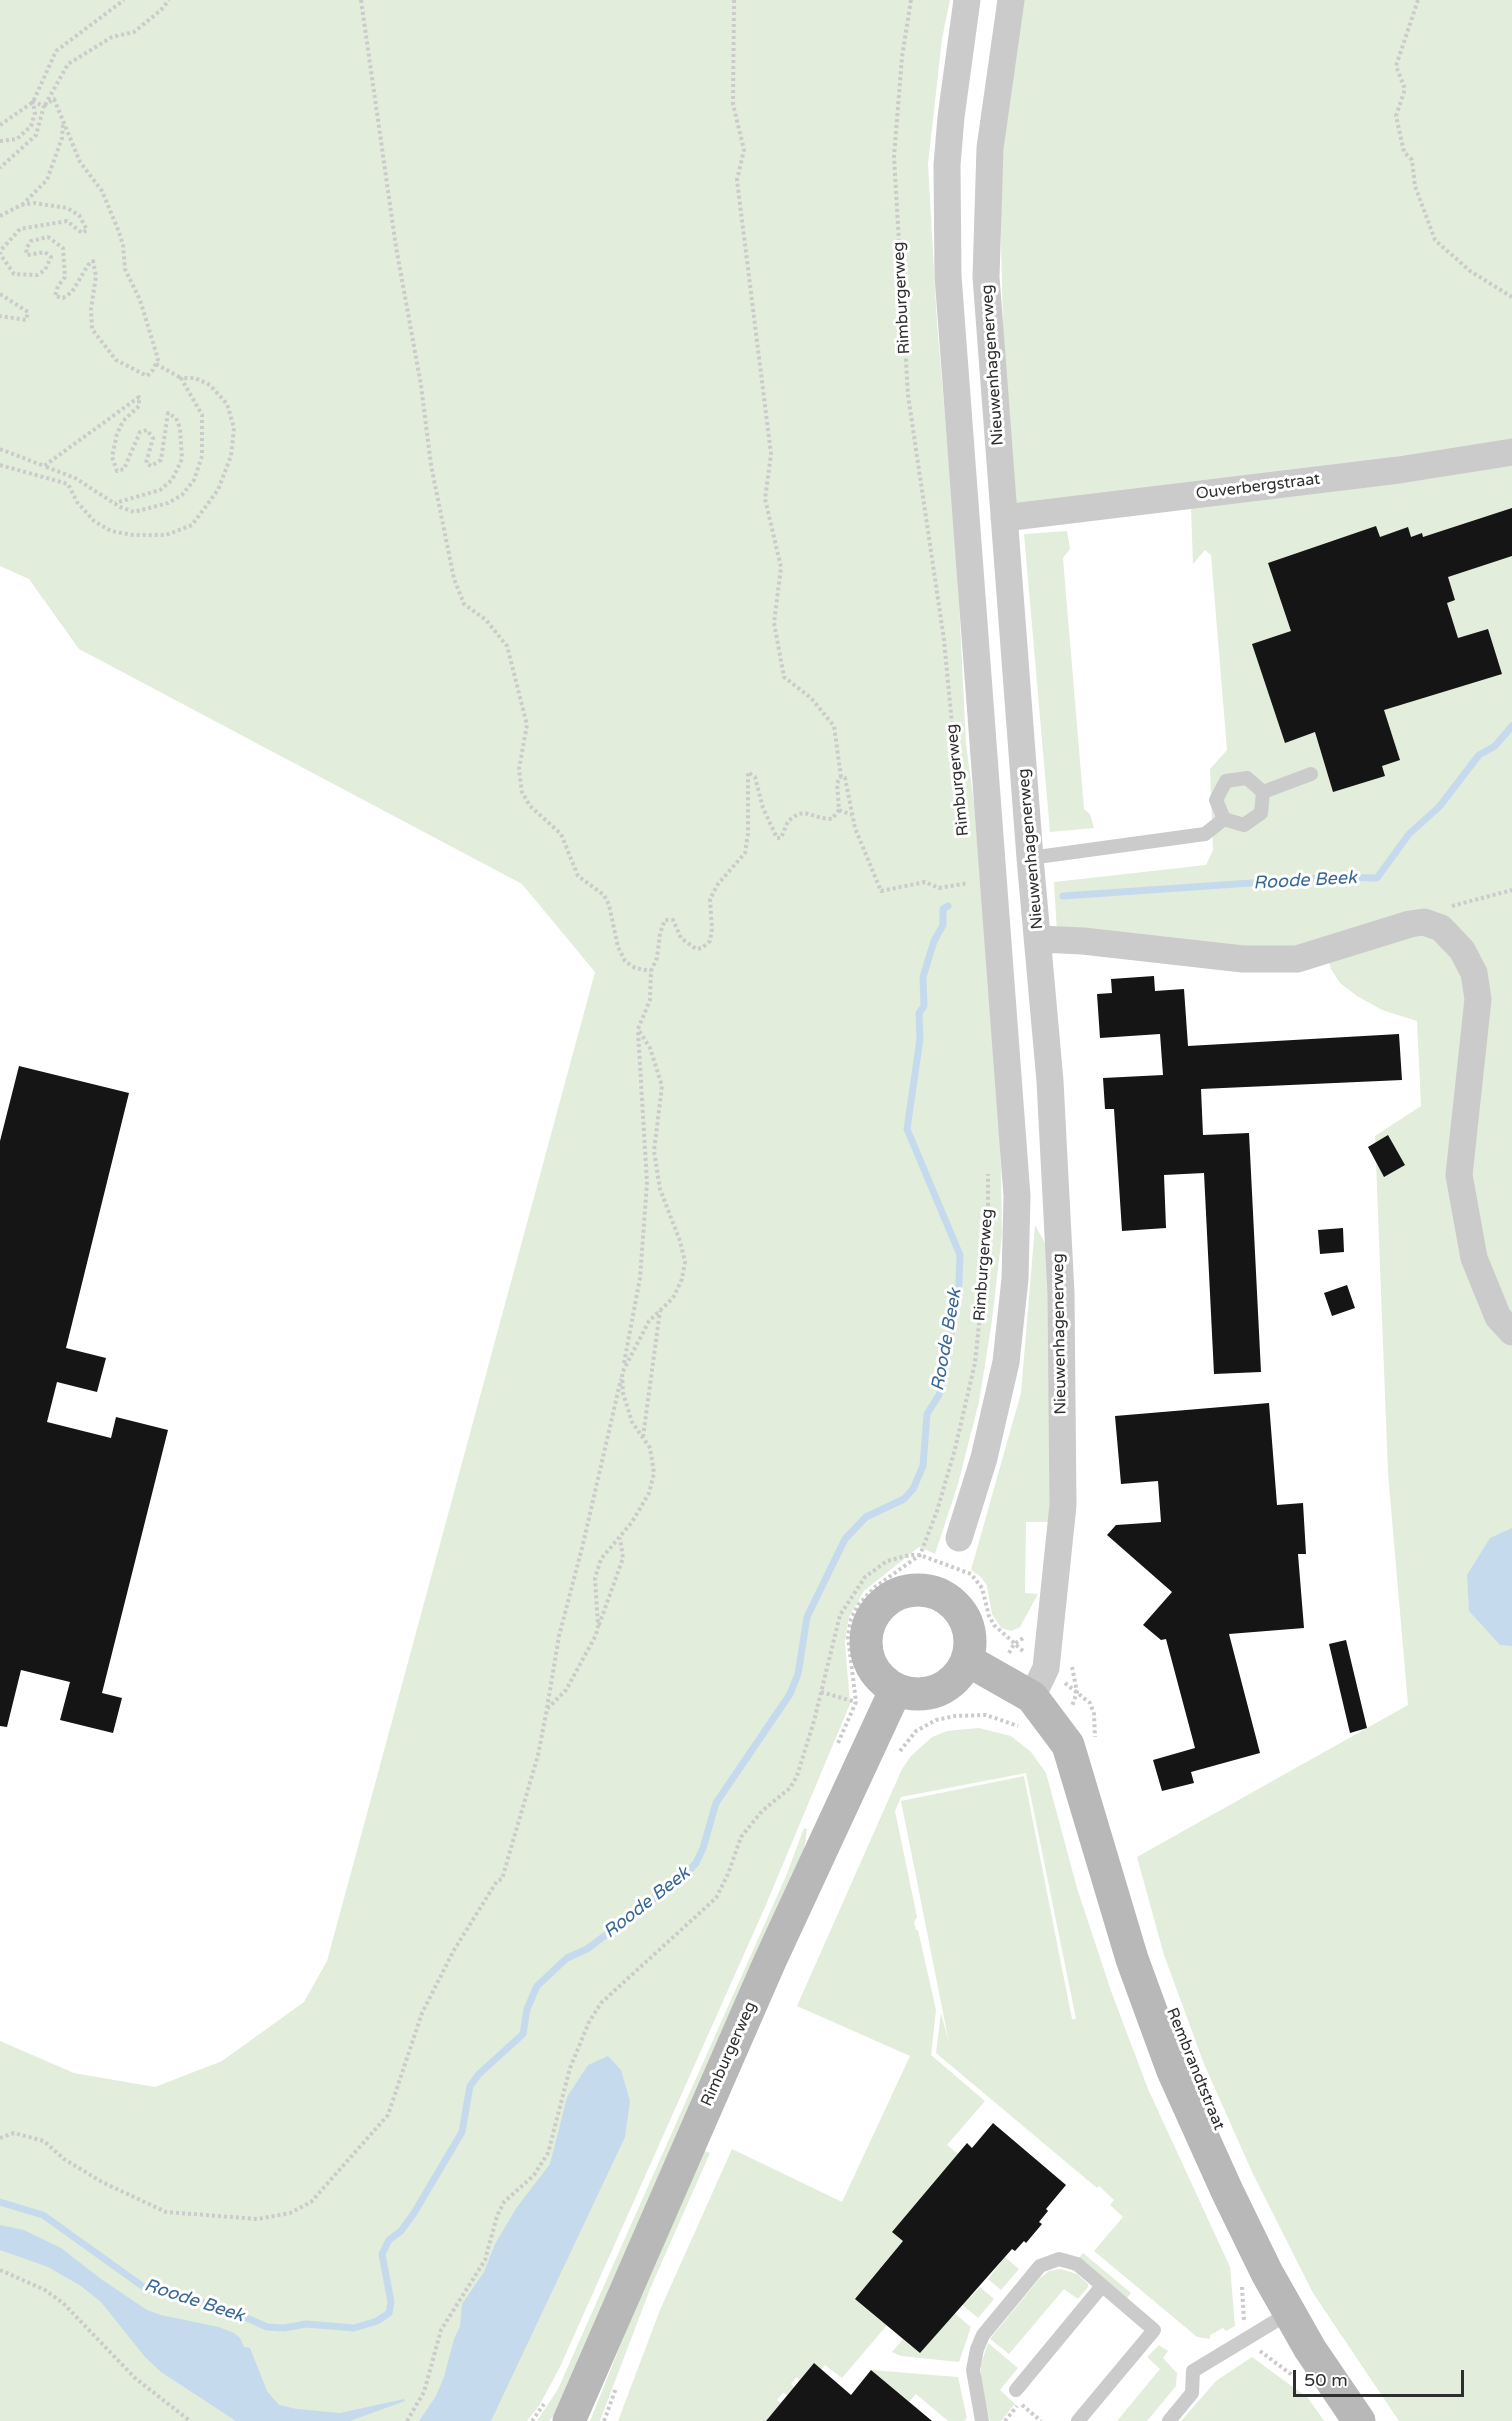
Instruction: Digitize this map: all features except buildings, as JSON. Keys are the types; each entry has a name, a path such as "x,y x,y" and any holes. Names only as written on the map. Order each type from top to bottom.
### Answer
{"street":[{"name":"Rimburgerweg","path":"959,1538 984,1458 1006,1362 1015,1279 1017,1196 948,276 949,136 967,0"},
{"name":"Nieuwenhagenerweg","path":"1011,0 990,148 986,228 989,326 1030,858 1050,1081 1061,1293 1064,1505 1046,1668 1032,1697"},
{"name":"Ouverbergstraat","path":"1004,518 1399,470 1512,452"},
{"path":"1039,939 1083,941 1243,960 1297,959 1424,922 1441,928 1462,950 1474,973 1478,999 1459,1175 1474,1258 1498,1317 1512,1332"},
{"path":"926,1591 938,1594 954,1605 965,1621 969,1634 967,1660 955,1678 938,1690 924,1694 896,1689 885,1683 874,1669 867,1652 866,1639 873,1616 881,1606 901,1593 926,1591"},
{"name":"Rembrandtstraat","path":"967,1660 1032,1697 1068,1745 1128,1948 1173,2071 1227,2192 1288,2313 1359,2421"},
{"name":"Rimburgerweg","path":"569,2421 760,1983 896,1689"}],"lane":[{"path":"1263,792 1311,774"},
{"path":"1224,819 1216,800 1226,781 1247,778 1263,792"},
{"path":"1224,819 1244,825 1261,813 1263,792"},
{"path":"1030,858 1205,834 1224,819"},
{"path":"982,2421 974,2382 977,2349 983,2335 1040,2266 1059,2259 1069,2260 1154,2330 1078,2421"},
{"path":"1016,2390 1102,2286"},
{"path":"1169,2421 1192,2393 1193,2371 1288,2313"}],"path":[{"path":"0,125 33,102 56,51 124,0"},
{"path":"0,168 36,135 45,106 68,64 112,37 134,32 161,10 169,0"},
{"path":"361,0 396,247 421,385 431,465 454,579 464,604 486,620 507,646 527,726 519,769 522,792 530,806 561,834 578,876 604,895 609,905 618,947 625,961 635,968 651,971"},
{"path":"0,2138 14,2133 44,2141 64,2159 102,2182 166,2212 258,2219 290,2213 311,2202 388,2115 422,2013 453,1950 497,1881 502,1879 538,1755 559,1636 597,1488 640,1278 647,1183 638,1029 650,1000 651,971 665,920 673,920 681,938 696,949 702,948 710,941 712,929 710,898 718,884 745,853 748,834 748,772 755,777 763,808 777,838 781,838 788,821 798,814 805,813 832,819 839,810 837,783 841,777 834,726 811,698 784,678 774,623 781,567 765,499 771,454 737,180 744,150 734,104 734,0"},
{"name":"Rimburgerweg","path":"910,0 902,57 894,157 907,371 944,640 963,837"},
{"path":"1418,0 1396,66 1406,89 1396,116 1404,152 1412,160 1414,186 1435,240 1470,271 1512,297"},
{"path":"21,205 48,204 67,208 80,215 87,230 82,233 67,221 20,229 1,250 0,254 8,267 14,274 26,276 45,270 51,257 45,252 27,255 26,249 31,241 48,237 63,248 65,277 58,286 55,296 63,298 72,292 88,265 93,261 96,276 91,309 92,329 116,360 147,376 158,359 148,326 125,269 123,245 119,232 102,191 80,162 54,99 45,106"},
{"path":"33,102 45,106"},
{"path":"0,141 18,139 31,126 35,112 33,102"},
{"path":"0,216 21,205 47,180 62,138 64,121"},
{"path":"0,294 28,312 26,320 0,316"},
{"path":"0,465 68,484 77,502 94,521 111,531 133,535 166,535 192,525 218,490 231,456 234,428 227,404 210,385 195,378 181,378 156,364"},
{"path":"0,449 75,478 134,512 168,503 182,495 194,480 202,456 202,415 181,378"},
{"path":"44,466 139,397 139,406 123,421 117,434 112,458 117,471 124,469 140,432 147,430 153,438 146,463 151,466 161,460 168,413 176,418 180,428 182,459 172,480 160,490 115,503"},
{"path":"841,777 845,778 852,815 866,857 881,891 925,882 939,888 968,883"},
{"path":"839,810 852,815"},
{"path":"967,872 969,893"},
{"path":"1424,922 1462,902 1512,891"},
{"path":"598,1626 595,1578 601,1559 620,1537 649,1493 654,1473 650,1448 632,1422 623,1393 622,1373 649,1321 673,1298 682,1279 685,1262 677,1233 660,1189 654,1151 662,1086 650,1048 638,1029"},
{"name":"Rimburgerweg","path":"920,1556 937,1511 955,1449 975,1363 988,1238 988,1170"},
{"path":"643,1438 660,1310"},
{"path":"547,1709 554,1699 566,1690 596,1635 618,1578 623,1558 620,1537"},
{"path":"407,2421 424,2392 441,2330 485,2260 497,2216 504,2202 534,2175 548,2153 570,2068 589,2022 601,2003 716,1898 728,1874 741,1837 762,1811 790,1788 797,1776 840,1615 850,1596 875,1569 896,1558 920,1556 971,1574 978,1580 988,1616 1002,1634 1014,1644"},
{"path":"821,1692 856,1702 848,1637 851,1619 858,1605 875,1587 920,1556"},
{"path":"1077,1692 1090,1703 1094,1714 1095,1745"},
{"path":"916,1731 936,1720 986,1714 1019,1726 1028,1733"},
{"path":"0,2270 45,2290 63,2303 135,2378 190,2421"},
{"path":"1005,2421 1019,2403 1041,2421"}],"green space":[{"path":"0,0 950,0 942,39 928,164 937,322 957,561 966,744 974,803 998,1090 1001,1169 1002,1235 979,1402 958,1484 935,1554 919,1547 864,1591 849,1617 845,1642 850,1704 765,1907 560,2367 539,2406 527,2421 0,2421 0,2041 74,2073 155,2087 222,2061 304,2002 327,1961 595,972 522,884 79,649 29,579 0,566"},
{"path":"1023,0 1512,0 1512,2421 1399,2421 1313,2293 1253,2174 1204,2064 1164,1955 1137,1857 1408,1705 1388,1473 1375,1136 1421,1106 1417,1021 1382,1010 1357,996 1340,983 1331,969 1327,953 1057,932 1054,882 1206,865 1213,850 1210,769 1227,750 1211,555 1205,550 1193,564 1190,482 1015,507 1004,369 1000,201 1003,137"},
{"path":"1067,531 1070,549 1063,558 1084,809 1090,814 1094,828 1050,832 1024,534"},
{"path":"1035,1225 1046,1245 1050,1278 1052,1442 1049,1522 1026,1522 1025,1593 1038,1594 1020,1627 1011,1631 1001,1628 992,1614 987,1586 981,1577 971,1570 1021,1393"},
{"path":"979,1728 1011,1736 1031,1752 1046,1773 1077,1888 1111,1991 1148,2089 1230,2267 1235,2326 1226,2331 1223,2328 1210,2335 1210,2339 1197,2337 1094,2251 1123,2217 1110,2205 1114,2200 936,2053 941,2013 949,2043 901,1801 1024,1776 1072,2019 1076,2019 1026,1773 901,1797 895,1811 917,1917 914,1922 918,1930 936,2010 931,2055 985,2101 947,2145 958,2154 893,2232 971,2297 980,2287 994,2299 978,2318 936,2283 887,2325 842,2378 825,2365 821,2370 813,2364 800,2380 797,2377 791,2384 794,2387 787,2395 783,2393 777,2400 781,2403 766,2421 618,2421 660,2310 732,2149 842,2202 910,2056 797,2006 902,1769 911,1756 932,1737 947,1731"},
{"path":"804,1828 807,1829 803,1859 558,2411 549,2421 537,2421 558,2389 786,1876"},
{"path":"699,2149 710,2153 650,2289 600,2421 590,2421"},
{"path":"1083,2253 1131,2293 1127,2298 1079,2258"},
{"path":"1005,2257 1019,2269 1001,2290 988,2279"},
{"path":"1060,2269 1077,2274 1088,2284 1088,2287 1078,2299 1064,2289 1009,2354 990,2339 1040,2278 1049,2271"},
{"path":"934,2296 971,2327 959,2362 901,2356 892,2352 903,2339 920,2353 948,2320"},
{"path":"988,2343 1018,2368 1000,2390 1015,2404 1001,2421 990,2421 981,2386 981,2364"},
{"path":"1159,2345 1168,2351 1163,2358 1177,2373 1176,2386 1147,2421 1117,2421 1160,2369 1147,2357"},
{"path":"1252,2357 1308,2398 1324,2421 1181,2421 1216,2381"},
{"path":"871,2370 958,2377 967,2418 964,2421 948,2421 916,2394 909,2402"}],"water":[{"path":"1512,1528 1512,1646 1500,1645 1469,1611 1467,1575 1490,1538"},
{"path":"608,2056 621,2070 630,2101 625,2137 491,2421 419,2421 436,2396 444,2377 454,2339 460,2326 462,2304 484,2272 495,2244 517,2207 550,2164 567,2097 588,2065"},
{"path":"0,2225 24,2230 61,2248 147,2310 219,2327 234,2333 240,2338 244,2347 250,2348 267,2391 279,2405 340,2413 404,2399 405,2401 350,2421 236,2421 161,2372 145,2357 101,2302 81,2286 48,2267 0,2250"}],"waterway":[{"name":"Roode Beek","path":"1063,896 1338,877 1377,878 1409,834 1439,807 1479,755 1495,746 1512,726"},
{"name":"Roode Beek","path":"0,2202 43,2215 145,2288 225,2308 267,2327 284,2328 306,2324 354,2328 377,2321 389,2313 391,2302 382,2254 389,2240 401,2231 414,2213 462,2132 470,2086 479,2074 523,2034 527,2009 537,1986 567,1958 587,1949 683,1877 696,1863 703,1848 716,1803 790,1694 798,1674 807,1617 845,1539 866,1517 904,1499 913,1489 923,1466 927,1414 939,1395 946,1365 959,1283 960,1255 907,1129 920,1039 919,1013 924,1006 923,977 934,941 943,925 943,909 948,906"}]}
